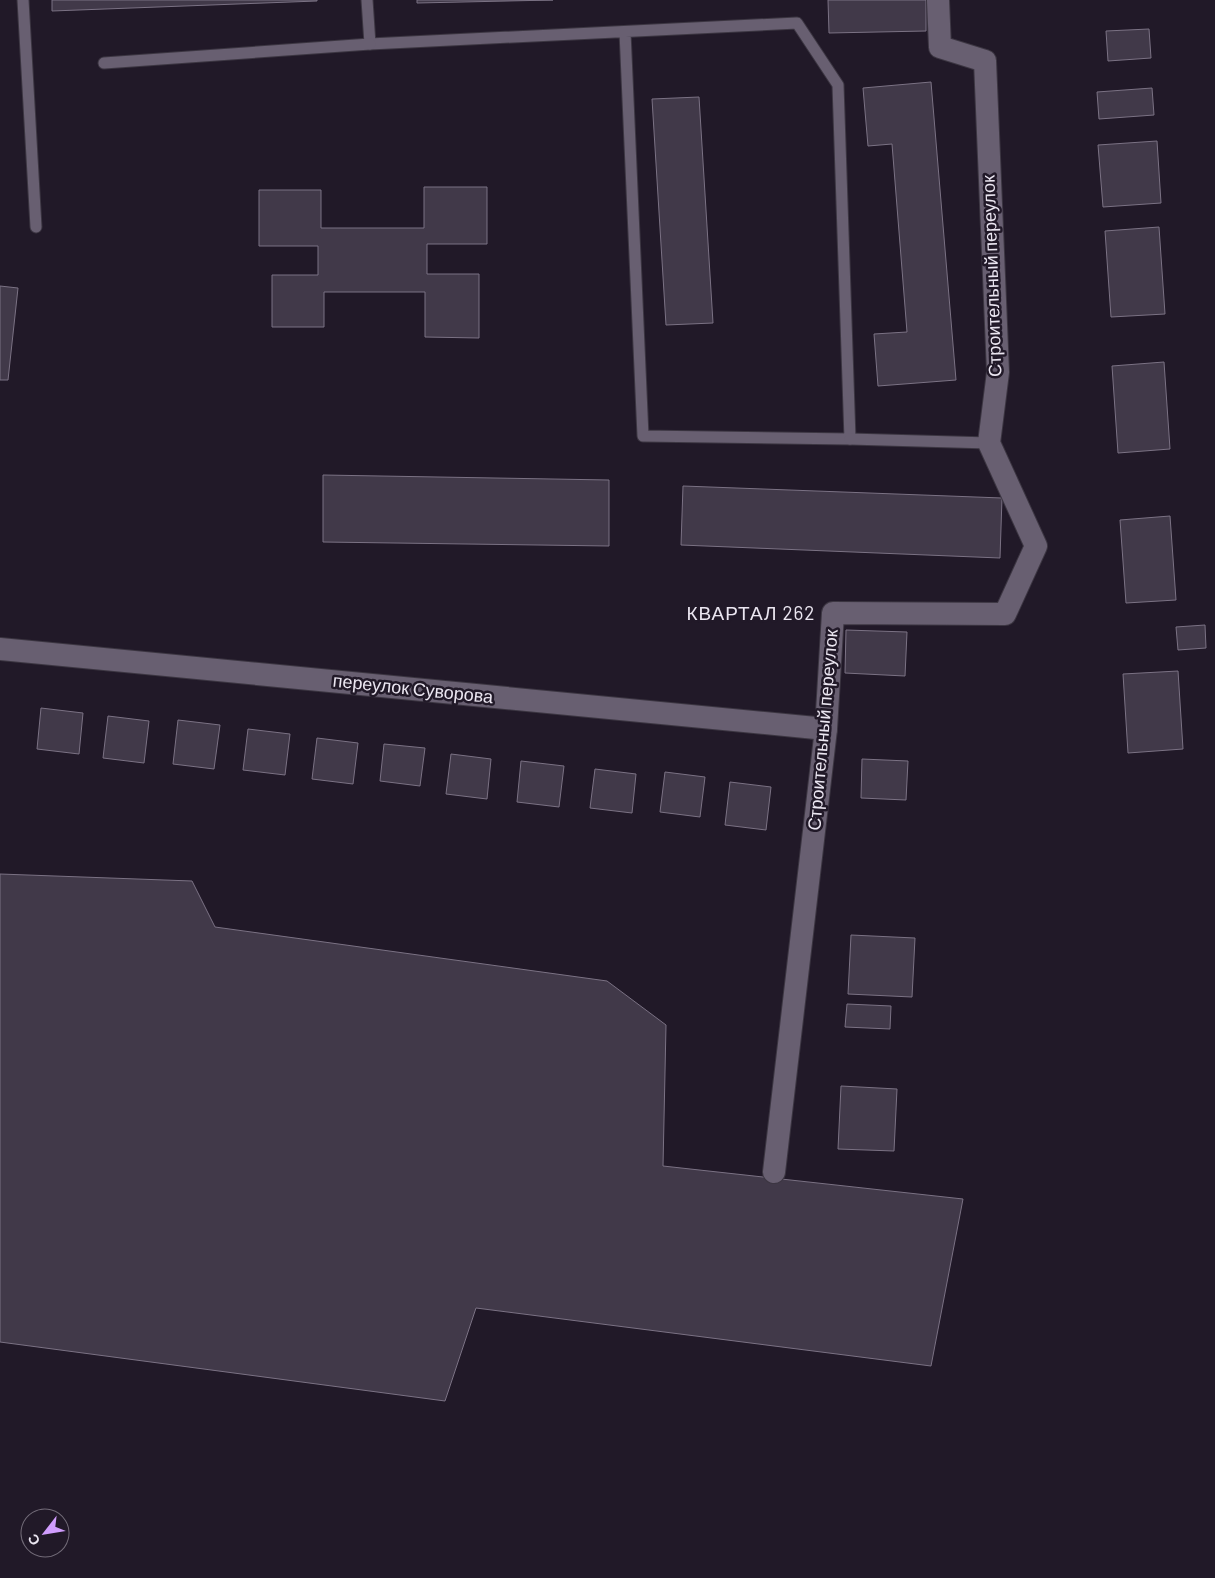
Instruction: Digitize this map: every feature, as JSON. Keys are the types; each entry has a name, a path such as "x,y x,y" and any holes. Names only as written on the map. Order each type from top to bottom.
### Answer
{"street":[{"name":"Строительный переулок","path":"774,1172 826,729 833,613 1005,614 1036,546 989,443 998,372 985,61 940,47 938,0"},
{"name":"переулок Суворова","path":"0,649 826,729"}],"lane":[{"path":"23,0 36,226"},
{"path":"367,0 370,44"},
{"path":"104,63 370,44 797,23 838,85 850,439"},
{"path":"625,32 644,436 989,443"}],"building":[{"path":"52,0 317,0 317,1 52,11"},
{"path":"417,0 553,0 417,3"},
{"path":"828,0 926,0 926,31 829,33"},
{"path":"1149,29 1151,58 1108,61 1106,31"},
{"path":"931,82 956,380 878,386 874,334 907,332 892,144 868,146 863,88"},
{"path":"1152,88 1154,115 1099,119 1097,92"},
{"path":"699,97 713,323 666,325 652,99"},
{"path":"1157,141 1161,203 1103,207 1098,145"},
{"path":"424,187 487,187 487,244 427,244 427,274 479,274 479,338 425,337 425,292 324,292 324,327 272,327 272,275 318,275 318,246 259,246 259,190 321,190 321,228 424,228"},
{"path":"1159,227 1165,314 1111,317 1105,231"},
{"path":"0,286 18,288 8,380 0,380"},
{"path":"1164,362 1170,449 1118,453 1112,366"},
{"path":"323,475 609,480 609,546 323,542"},
{"path":"683,486 1002,498 1000,558 681,545"},
{"path":"1170,516 1176,600 1126,603 1120,520"},
{"path":"1205,625 1206,648 1178,650 1176,627"},
{"path":"846,630 907,632 905,676 845,673"},
{"path":"1178,671 1183,749 1128,753 1123,674"},
{"path":"41,708 83,713 79,754 37,749"},
{"path":"108,716 149,721 144,763 103,758"},
{"path":"178,720 220,725 214,769 173,764"},
{"path":"248,729 290,734 285,775 243,770"},
{"path":"317,738 358,743 353,784 312,779"},
{"path":"384,744 425,748 420,786 380,781"},
{"path":"451,754 491,759 487,799 446,794"},
{"path":"862,759 908,761 906,800 861,798"},
{"path":"521,761 564,766 559,807 517,802"},
{"path":"595,769 636,774 632,813 590,808"},
{"path":"665,772 705,777 700,817 660,812"},
{"path":"730,782 771,787 766,830 725,825"},
{"path":"0,874 192,881 215,927 607,981 666,1025 663,1166 963,1199 931,1366 476,1308 445,1401 0,1342"},
{"path":"851,935 915,938 912,997 848,994"},
{"path":"847,1004 891,1006 890,1029 845,1027"},
{"path":"841,1086 897,1089 894,1151 838,1149"}],"district":[{"name":"КВАРТАЛ 262","path":"751,613"}]}
